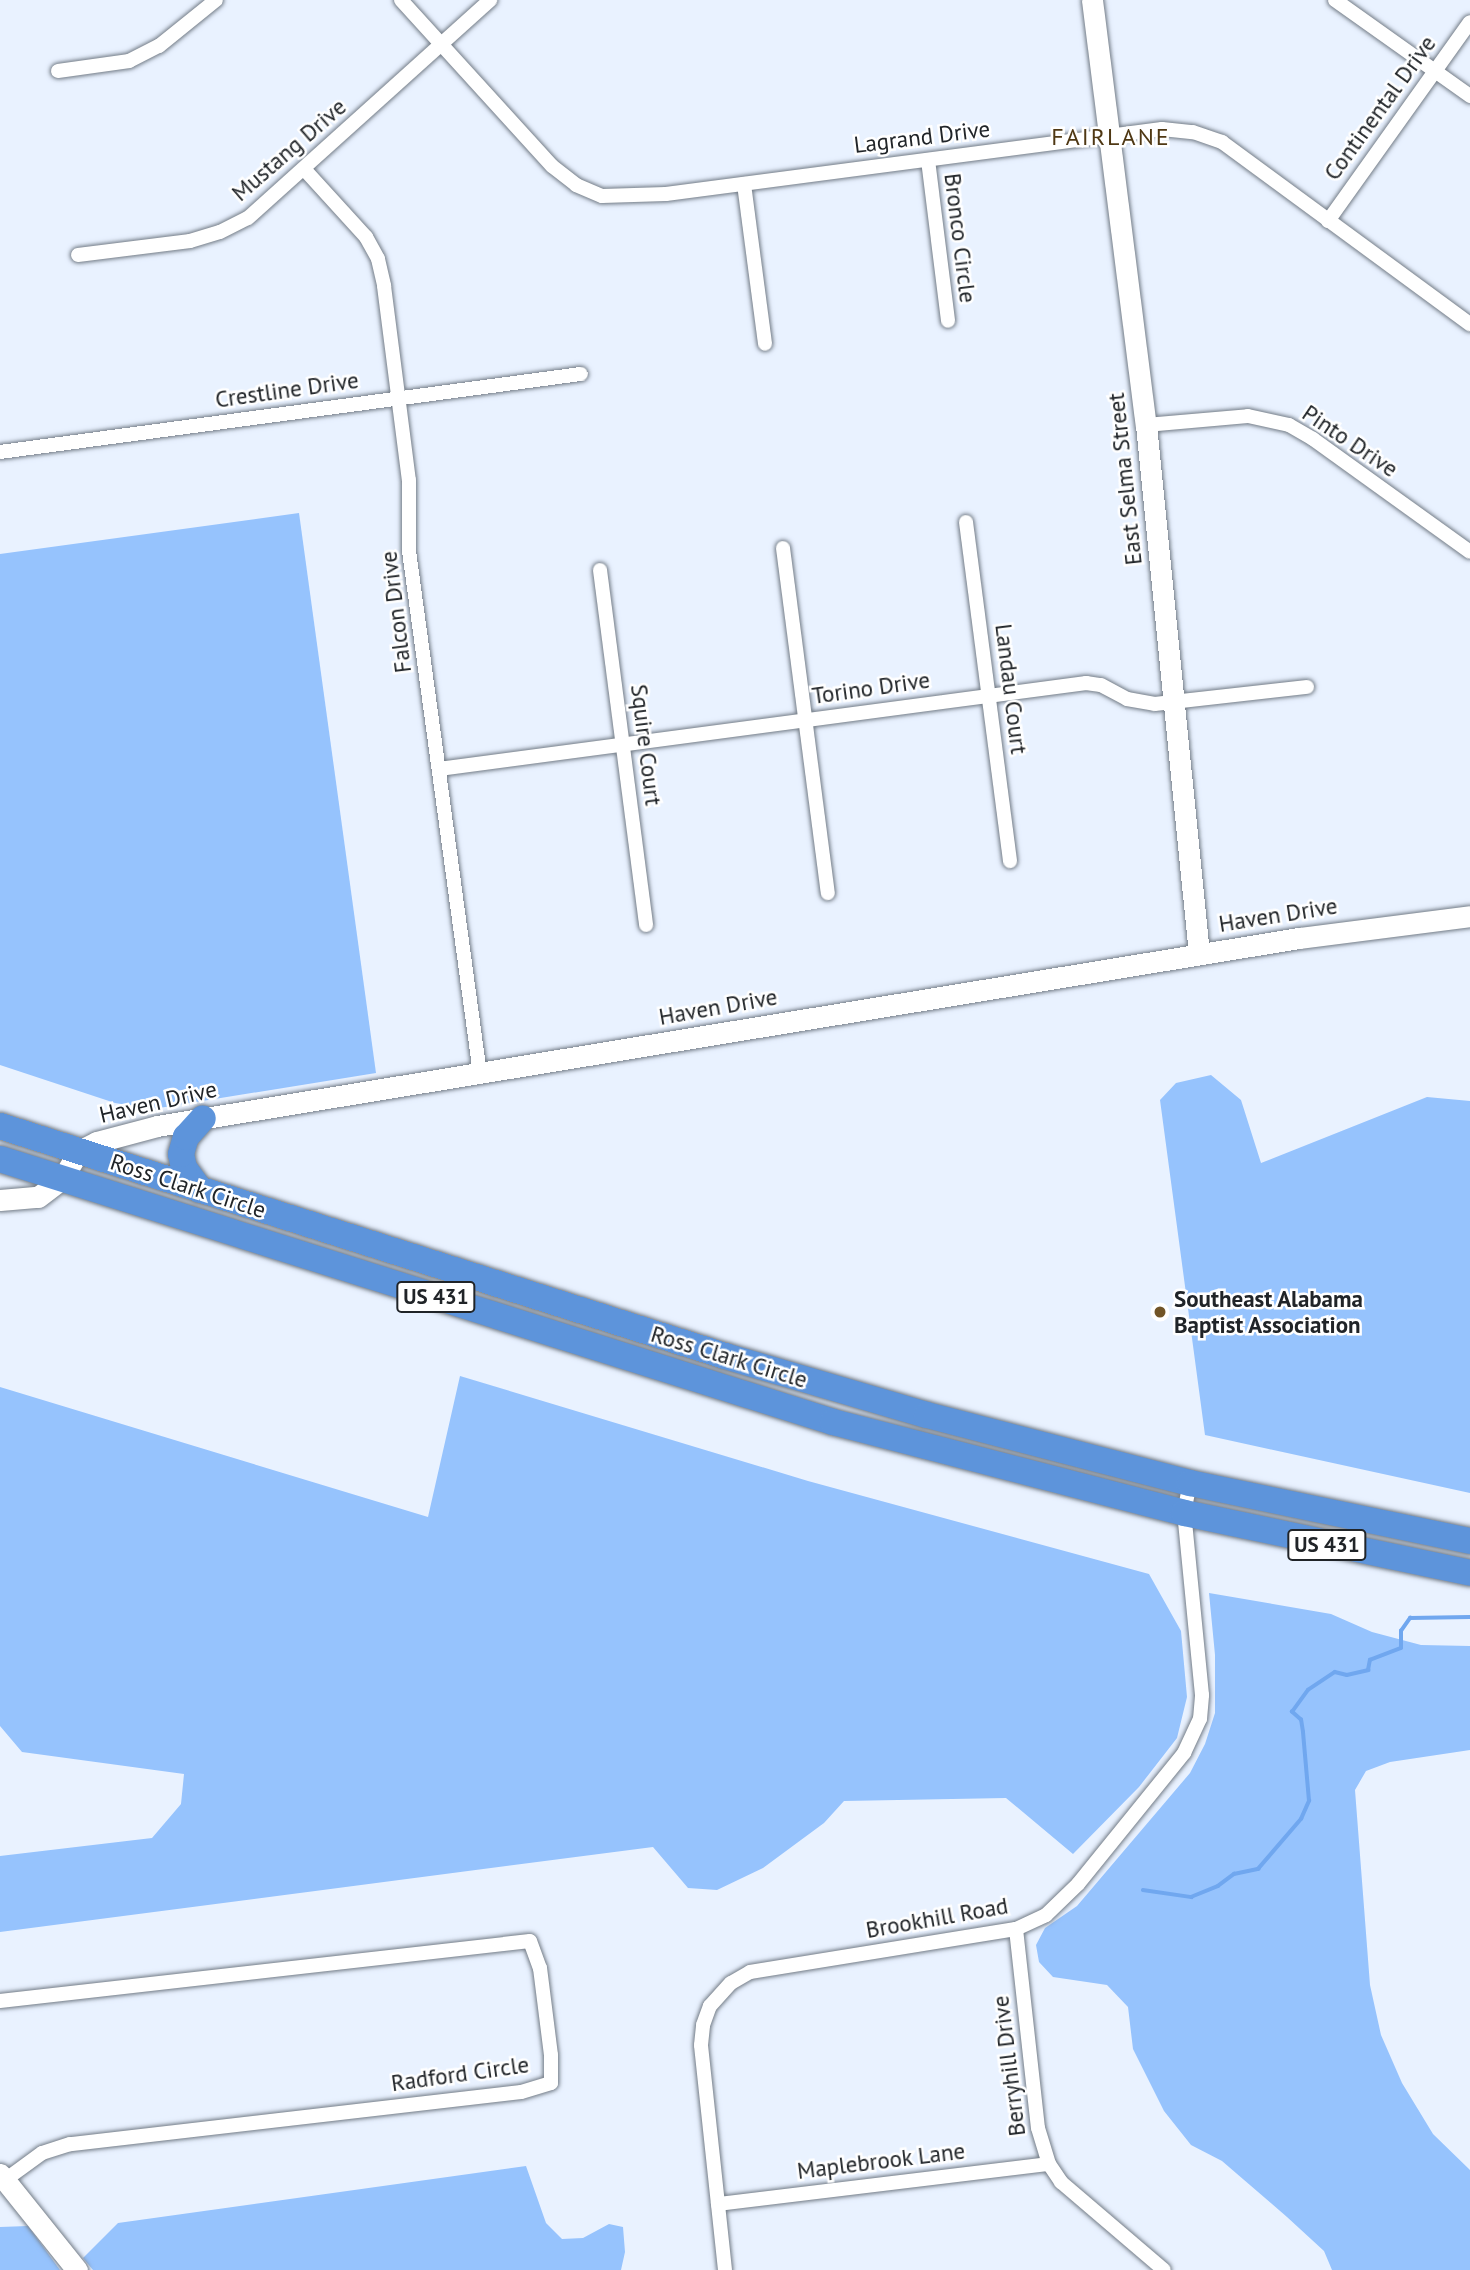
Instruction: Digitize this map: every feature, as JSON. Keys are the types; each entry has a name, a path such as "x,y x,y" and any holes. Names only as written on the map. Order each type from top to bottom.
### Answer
{"highway":[{"path":"200,1190 184,1168 181,1154 186,1137 203,1118"},
{"name":"Ross Clark Circle","path":"0,1126 738,1360 945,1420 1190,1483 1470,1541"},
{"name":"Ross Clark Circle","path":"0,1159 717,1387 937,1451 1184,1513 1470,1573"},
{"path":"466,1307 475,1277"},
{"path":"937,1451 945,1420"}],"street":[{"path":"58,71 129,61 168,40 216,0"},
{"name":"Lagrand Drive","path":"401,0 552,166 576,185 602,196 630,197 744,184 1162,129 1208,136 1222,142 1470,324"},
{"name":"Mustang Drive","path":"78,256 190,241 220,232 248,218 305,170 490,0"},
{"name":"East Selma Street","path":"1092,0 1146,425 1199,954"},
{"path":"1335,0 1470,96"},
{"name":"Continental Drive","path":"1328,221 1470,22"},
{"name":"Bronco Circle","path":"928,160 948,321"},
{"name":"Falcon Drive","path":"305,170 366,237 378,259 384,286 409,480 410,551 481,1073"},
{"path":"744,184 765,344"},
{"name":"Crestline Drive","path":"0,452 581,374"},
{"name":"Pinto Drive","path":"1146,425 1234,416 1262,418 1289,425 1313,439 1470,552"},
{"name":"Landau Court","path":"966,522 1010,861"},
{"path":"783,548 828,893"},
{"name":"Squire Court","path":"600,570 646,925"},
{"name":"Torino Drive","path":"439,769 1086,682 1141,703 1174,702 1307,687"},
{"name":"Haven Drive","path":"0,1200 38,1197 62,1179 79,1151 126,1133 203,1118 1353,929 1470,916"},
{"name":"Brookhill Road","path":"725,2270 701,2035 710,2006 722,1990 740,1977 761,1970 1016,1929 1046,1915 1078,1884 1167,1776 1192,1739 1200,1719 1202,1695 1184,1513 1190,1483"},
{"name":"Berryhill Drive","path":"1016,1929 1038,2128 1049,2164 1061,2182 1164,2270"},
{"name":"Radford Circle","path":"0,2001 530,1941 540,1968 551,2055 551,2084 521,2092 70,2144 42,2153 2,2177"},
{"name":"Maplebrook Lane","path":"718,2204 1049,2164"},
{"path":"2,2177 77,2270"}],"shaded area":[{"path":"299,513 376,1073 153,1109 115,1103 0,1065 0,554"},
{"path":"1211,1075 1241,1100 1261,1163 1427,1097 1470,1101 1470,1493 1205,1435 1160,1100 1176,1083"},
{"path":"460,1376 808,1481 1149,1574 1181,1631 1187,1697 1177,1738 1139,1787 1073,1854 1006,1798 844,1801 824,1823 763,1868 717,1890 688,1888 653,1847 0,1932 0,1856 152,1838 181,1804 184,1774 22,1752 0,1726 0,1387 428,1517"},
{"path":"1209,1593 1331,1614 1372,1632 1421,1645 1470,1646 1470,1750 1390,1762 1366,1771 1355,1790 1370,1985 1381,2035 1402,2083 1433,2134 1470,2170 1470,2270 1332,2270 1324,2251 1222,2161 1191,2145 1164,2111 1133,2049 1128,2007 1107,1985 1053,1977 1039,1962 1036,1945 1045,1928 1077,1906 1190,1773 1205,1744 1215,1713 1215,1655"},
{"path":"526,2166 546,2223 562,2239 583,2238 609,2224 623,2227 625,2252 621,2270 93,2270 83,2258 118,2223"},
{"path":"28,2226 60,2270 0,2270 0,2227"}],"waterway":[{"path":"1143,1890 1191,1897 1218,1886 1234,1874 1258,1869 1301,1819 1309,1801 1301,1720 1292,1712 1308,1690 1335,1672 1347,1675 1368,1670 1370,1660 1401,1648 1401,1631 1410,1618 1470,1617"}],"place":[{"name":"Southeast Alabama Baptist Association","path":"1160,1312"}],"district":[{"name":"FAIRLANE","path":"1111,137"}]}
